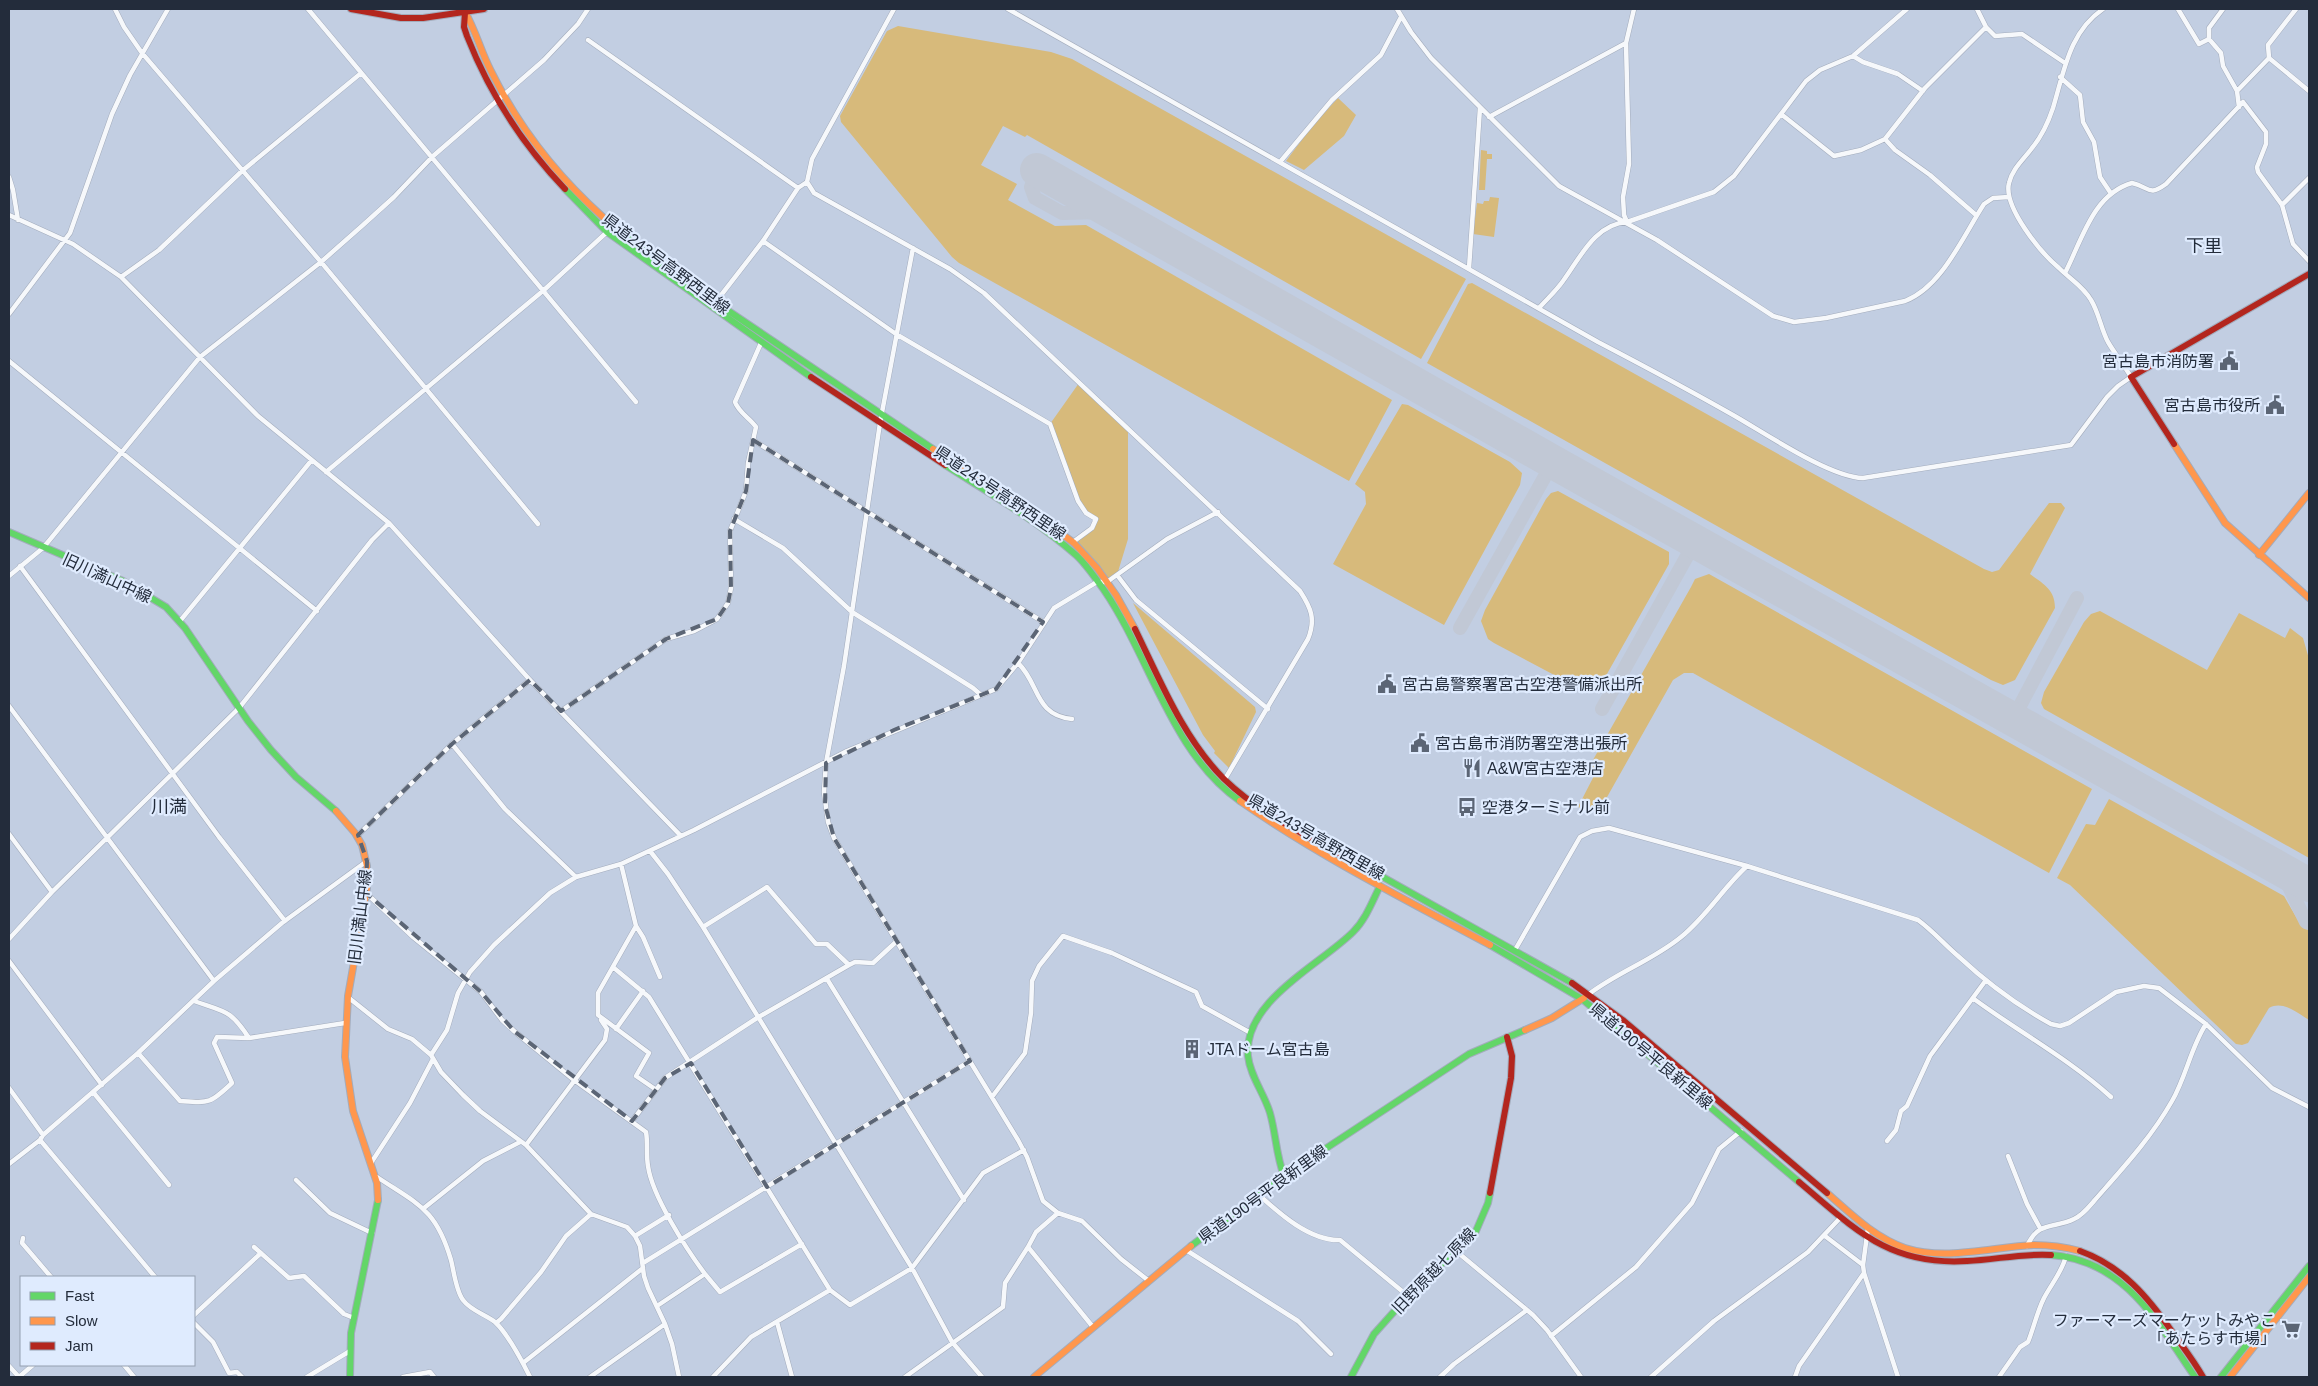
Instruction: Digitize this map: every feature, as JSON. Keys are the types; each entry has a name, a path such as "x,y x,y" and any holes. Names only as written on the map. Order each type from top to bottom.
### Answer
{"main road":[{"path":"351,9 401,18 484,9"},
{"name":"県道243号高野西里線","path":"461,11 472,22 482,54 504,97 549,162 590,206 635,245 716,302 881,416 1013,500 1073,542 1107,582 1191,736 1224,779 1251,802 1274,817 1515,950 1589,994"},
{"name":"県道243号高野西里線","path":"461,11 464,27 474,56 498,102 545,168 607,232 761,343 1052,535 1077,556 1097,582 1120,618 1185,740 1211,775 1249,809 1380,886 1512,957 1582,999"},
{"path":"2309,274 2131,377 2225,523 2309,598"},
{"path":"2259,555 2309,494"},
{"name":"旧川満山中線","path":"9,532 138,590 159,602 180,621 239,708 275,756 296,778 328,804 358,835 367,860 366,892 345,1023 348,1086 370,1163 377,1177 379,1195 354,1318 350,1351 350,1377"},
{"path":"1284,1176 1279,1164 1271,1115 1248,1055 1249,1032 1253,1021 1268,1003 1353,932 1366,915 1380,886"},
{"path":"1582,999 1589,994"},
{"name":"県道190号平良新里線","path":"1589,994 1624,1021 1868,1228 1896,1244 1916,1251 1962,1254 2028,1246 2076,1249 2093,1255 2126,1275 2138,1286 2163,1318 2203,1377"},
{"name":"県道190号平良新里線","path":"1034,1377 1186,1250 1284,1176 1461,1059 1485,1045 1552,1018 1582,999 1841,1217 1867,1236 1890,1250 1909,1257 1944,1263 2036,1253 2066,1256 2100,1267 2124,1284 2145,1307 2195,1377"},
{"name":"旧野原越七原線","path":"1351,1377 1374,1334 1408,1296 1476,1231 1488,1203 1511,1078 1512,1056 1507,1037"},
{"path":"2221,1377 2309,1266"},
{"path":"2230,1377 2309,1277"}],"street":[{"path":"115,9 124,27 142,53 321,262 538,524"},
{"path":"9,314 66,240 80,208 112,114 142,53 168,9"},
{"path":"308,9 360,74 544,290 636,402"},
{"path":"9,576 44,548 200,357 321,262 394,197 432,157 504,97 544,60 578,24 588,9"},
{"path":"894,9 812,159 808,182 814,193 950,269 984,293 1218,512 1300,591 1311,608 1313,623 1308,639 1268,710 1224,779"},
{"path":"1008,9 1829,469 1856,478 2071,445 2107,397 2131,377 2108,341 2091,300 2076,281 2048,257 2035,241 2014,212 2009,197 2009,183 2015,170 2033,148 2047,124 2065,63 2080,32 2103,9"},
{"path":"1397,9 1421,46 1488,117 1559,186 1627,222 1708,271 1773,316 1794,322 1826,318 1917,297 1933,283 1976,215 1988,200 2009,197"},
{"path":"1627,222 1624,215 1623,197 1629,164 1626,44 1634,9"},
{"path":"1539,308 1561,283 1593,238 1616,223 1627,222 1714,192 1734,176 1806,81 1820,70 1853,56 1907,9"},
{"path":"1977,9 1986,27 1995,36 1999,37 2016,33 2025,35 2065,63"},
{"path":"2091,9 2096,14"},
{"path":"2178,9 2199,44 2209,39"},
{"path":"2224,9 2209,28 2209,39 2221,53 2224,66 2237,91 2239,107"},
{"path":"2237,91 2268,58 2268,45 2296,9"},
{"path":"1280,162 1332,100 1357,80 1381,55 1401,16"},
{"path":"1781,114 1834,156 1861,150 1886,139 1923,91 1986,27"},
{"path":"588,40 798,188"},
{"path":"1488,117 1626,44"},
{"path":"1853,56 1863,62 1898,74 1923,91"},
{"path":"2268,58 2309,91"},
{"path":"121,277 159,250 242,171 360,74"},
{"path":"2060,78 2080,95 2083,122 2094,142 2100,177 2110,192"},
{"path":"2065,273 2096,209 2110,192 2132,183 2151,192 2158,190 2166,184 2243,102 2266,132 2267,137 2257,167 2258,172 2282,205 2290,238 2309,261"},
{"path":"1469,268 1480,108"},
{"path":"1886,139 1895,150 1930,175 1976,215"},
{"path":"9,177 18,220"},
{"path":"2282,205 2309,178"},
{"path":"711,308 763,241 798,188 808,182"},
{"path":"9,215 66,240 121,277 258,416 389,523 530,680 681,836"},
{"path":"326,472 427,390 544,290 607,232"},
{"path":"763,241 896,334 1050,424 1078,501 1086,513 1096,519 1092,528 1073,542"},
{"path":"913,248 881,416 836,716 826,763 825,805 828,822 834,838 1024,1150 1043,1202 1058,1213 1082,1221 1121,1259 1149,1281"},
{"path":"561,711 666,639 694,631 717,619 728,603 731,588 730,531 746,491 748,463 756,427 752,420 738,409 735,402 761,343"},
{"path":"9,360 317,611"},
{"path":"754,440 867,513 1043,622"},
{"path":"180,621 312,461"},
{"path":"370,1163 406,1108 447,1030 464,980 494,945 550,893 576,877 621,864 650,851 826,763 846,751 996,689 1018,663 1043,622 1054,608 1097,582 1107,582 1167,539 1218,512"},
{"path":"734,519 783,548 852,612 973,688 981,695"},
{"path":"9,939 52,892 239,708 372,540 389,523"},
{"path":"20,566 173,774 285,921"},
{"path":"1117,575 1136,600 1268,710"},
{"path":"1018,663 1030,677 1034,688 1048,711 1061,718 1072,719"},
{"path":"358,835 452,744 530,680"},
{"path":"9,706 214,981"},
{"path":"452,744 504,809 576,877"},
{"path":"1515,950 1580,838 1601,828 1615,830 1746,866 1918,920 1934,932 1986,980 2051,1024 2060,1026 2069,1023 2116,992 2144,986 2159,988 2206,1024 2272,1088 2309,1107"},
{"path":"9,834 52,892"},
{"path":"650,851 704,927 757,1018 837,1144 912,1268 952,1342 982,1377"},
{"path":"9,1164 40,1140 138,1053 214,981 285,921 367,860"},
{"path":"621,864 636,926 643,937 660,977"},
{"path":"1589,994 1606,981 1648,959 1681,938 1746,866"},
{"path":"704,927 767,887 816,944 827,944 849,965"},
{"path":"366,892 413,937 481,992 508,1026 574,1080 646,1132 648,1167 652,1181 682,1240 720,1292 802,1244"},
{"path":"526,1145 605,1040 607,1029 598,1015 598,993 614,968 636,926"},
{"path":"992,1097 1025,1053 1031,1013 1032,981 1039,966 1063,936 1112,953 1196,992 1202,1006 1249,1032"},
{"path":"632,1121 665,1078 691,1063 757,1018 849,965 855,962 873,963 897,941"},
{"path":"9,961 102,1085"},
{"path":"614,968 643,991 691,1063 830,1290 850,1306 912,1268 984,1173 1024,1150"},
{"path":"827,979 964,1200"},
{"path":"1887,1140 1896,1130 1902,1111 1930,1056 1974,999 1986,980"},
{"path":"616,1029 643,991"},
{"path":"349,998 388,1029 412,1039 432,1057 441,1072 480,1111 526,1145 591,1214 627,1227 635,1236 640,1246 648,1288 665,1324 679,1377"},
{"path":"1974,999 2012,1028 2070,1065 2111,1096"},
{"path":"194,1001 229,1013 238,1021 249,1038"},
{"path":"598,1015 649,1053 636,1076 655,1089"},
{"path":"138,1053 180,1101 206,1103 218,1096 232,1083 214,1043 217,1037 249,1038 345,1023"},
{"path":"2028,1246 2032,1234 2040,1228 2074,1219 2085,1212 2136,1154 2173,1100 2200,1034 2206,1024"},
{"path":"522,1363 643,1266 970,1061"},
{"path":"9,1088 44,1135"},
{"path":"93,1092 169,1185"},
{"path":"1551,1336 1636,1267 1692,1203 1719,1149 1741,1131"},
{"path":"40,1140 154,1276"},
{"path":"424,1208 482,1161 520,1142"},
{"path":"2008,1156 2027,1204 2040,1228"},
{"path":"377,1177 424,1208 436,1221 446,1244 462,1300 496,1323 530,1377"},
{"path":"296,1180 330,1213 372,1233"},
{"path":"1258,1195 1316,1237 1340,1240 1408,1296"},
{"path":"905,1377 1003,1307 1005,1283 1036,1232 1058,1213"},
{"path":"496,1323 541,1272 566,1236 591,1214"},
{"path":"635,1236 669,1216"},
{"path":"1651,1377 1714,1321 1808,1252 1841,1217"},
{"path":"1868,1228 1863,1265 1864,1273 1898,1377"},
{"path":"1825,1236 1863,1265"},
{"path":"23,1238 22,1243 50,1276"},
{"path":"254,1247 289,1278 304,1276 344,1314 354,1318"},
{"path":"1028,1247 1093,1327"},
{"path":"1186,1250 1298,1321 1330,1354"},
{"path":"1456,1251 1527,1310 1547,1330 1582,1377"},
{"path":"195,1314 261,1253"},
{"path":"1999,1377 2020,1347 2028,1342 2034,1320 2044,1296 2063,1268 2066,1256"},
{"path":"1795,1377 1800,1366 1864,1273"},
{"path":"657,1306 705,1274"},
{"path":"713,1377 749,1338 830,1290"},
{"path":"1440,1377 1454,1364 1527,1310"},
{"path":"777,1322 792,1377"},
{"path":"195,1324 213,1342 229,1373 237,1372 242,1377"},
{"path":"590,1377 665,1324"},
{"path":"307,1377 350,1351"},
{"path":"9,1366 19,1377 32,1366"},
{"path":"126,1367 134,1377"},
{"path":"403,1377 430,1372 434,1377"}],"highlighted area":[{"path":"753,440 1043,622 996,689 894,730 826,763 825,805 834,838 970,1061 767,1187 691,1063 665,1078 632,1121 514,1031 481,992 366,893 367,861 358,835 452,744 530,680 561,711 666,639 717,619 728,603 731,588 730,531 746,491"}],"shaded area":[{"path":"898,26 1051,52 1072,59 1466,279 1421,359 1027,135 1025,137 1003,126 981,165 1017,184 1008,200 1055,226 1086,225 1392,400 1349,481 959,263 952,257 841,122 840,116 887,31"},
{"path":"1338,98 1356,115 1344,136 1304,170 1286,161 1313,125"},
{"path":"1481,150 1487,151 1487,154 1492,154 1492,159 1487,159 1485,190 1479,190"},
{"path":"1490,197 1499,198 1494,237 1473,234 1477,203 1483,204 1484,201 1489,201"},
{"path":"1472,283 1992,572 1999,570 2049,503 2061,503 2065,508 2030,574 2044,584 2051,592 2055,608 2015,680 2003,685 1991,680 1427,363 1468,284"},
{"path":"1079,383 1128,428 1128,539 1117,575 1107,582 1073,542 1092,528 1096,519 1086,513 1078,501 1050,424"},
{"path":"1402,404 1408,405 1510,462 1522,473 1520,485 1444,625 1333,564 1366,504 1365,492 1355,484"},
{"path":"1558,491 1669,552 1669,564 1603,681 1590,688 1575,686 1494,643 1488,639 1481,621 1485,610 1546,499 1551,493"},
{"path":"1709,574 2092,789 2049,873 1693,673 1684,673 1673,680 1602,806 1589,812 1578,807 1596,772 1589,767 1695,579"},
{"path":"1133,603 1255,707 1256,712 1229,768 1214,753 1215,751 1203,735"},
{"path":"2100,611 2207,670 2239,613 2285,638 2290,628 2303,638 2309,659 2309,858 2044,709 2041,703 2044,692 2084,622 2091,614"},
{"path":"2109,799 2284,896 2300,924 2309,929 2309,1020 2285,1006 2274,1006 2269,1008 2248,1043 2236,1044 2070,885 2057,878 2086,824 2095,825"}],"taxiway":[{"path":"1049,177 1036,177 1031,187 1035,198 1062,213 1111,212"},
{"path":"1460,628 1553,462"},
{"path":"1602,709 1696,540"},
{"path":"2013,719 2077,598"},
{"path":"2280,868 2306,922 2309,923"}],"runway":[{"path":"1037,170 1553,462 2309,885"}],"traffic: fast":[{"path":"565,189 607,232 811,377"},
{"path":"604,218 640,248 690,285 933,449"},
{"path":"945,465 1061,542 1091,572 1120,616 1179,731 1197,758 1217,781 1240,801"},
{"path":"9,532 123,581 166,607 185,628 248,721 271,750 296,777 336,811"},
{"path":"1356,862 1572,983"},
{"path":"1284,1176 1270,1113 1249,1063 1250,1036 1258,1018 1270,1001 1304,971 1339,945 1358,927 1380,886"},
{"path":"1490,945 1582,999 1799,1182"},
{"path":"1191,1246 1284,1176 1469,1054 1525,1030"},
{"path":"1351,1377 1374,1334 1408,1296 1476,1231 1488,1203 1490,1193"},
{"path":"350,1377 351,1333 378,1200"},
{"path":"2051,1255 2077,1259 2099,1268 2119,1281 2152,1316 2195,1377"},
{"path":"2221,1377 2309,1266"}],"traffic: slow":[{"path":"465,12 491,71 514,112 555,168 604,218"},
{"path":"2174,444 2225,523 2309,598"},
{"path":"933,449 1035,514 1074,543 1097,568 1116,595 1135,629"},
{"path":"2259,555 2309,493"},
{"path":"1240,801 1332,859 1490,945"},
{"path":"336,811 355,833 362,845 367,866 367,888 348,996 345,1057 353,1111 377,1183 378,1200"},
{"path":"1525,1030 1552,1018 1584,998"},
{"path":"1827,1193 1873,1232 1894,1244 1921,1252 1970,1252 2034,1245 2057,1246 2080,1251"},
{"path":"1034,1377 1191,1246"},
{"path":"2230,1377 2309,1277"}],"traffic: jam":[{"path":"351,9 401,18 423,18 484,9"},
{"path":"465,13 464,27 467,36 486,77 508,117 535,154 565,189"},
{"path":"2174,444 2131,377 2309,274"},
{"path":"811,377 945,465"},
{"path":"1135,629 1184,727 1209,763 1224,779 1238,792 1270,815 1356,862"},
{"path":"1572,983 1624,1021 1827,1193"},
{"path":"1490,1193 1511,1078 1512,1056 1507,1037"},
{"path":"1799,1182 1856,1229 1894,1251 1940,1261 2051,1255"},
{"path":"2080,1251 2109,1265 2144,1295 2164,1320 2203,1377"}],"place":[{"name":"宮古島市消防署","path":"2229,361"},
{"name":"宮古島市役所","path":"2275,405"},
{"name":"宮古島警察署宮古空港警備派出所","path":"1387,684"},
{"name":"宮古島市消防署空港出張所","path":"1420,743"},
{"name":"A&W宮古空港店","path":"1472,768"},
{"name":"空港ターミナル前","path":"1467,807"},
{"name":"JTAドーム宮古島","path":"1192,1049"},
{"name":"ファーマーズマーケットみやこ 「あたらす市場」","path":"2291,1329"}],"district":[{"name":"下里","path":"2204,246"},
{"name":"川満","path":"169,807"}]}
